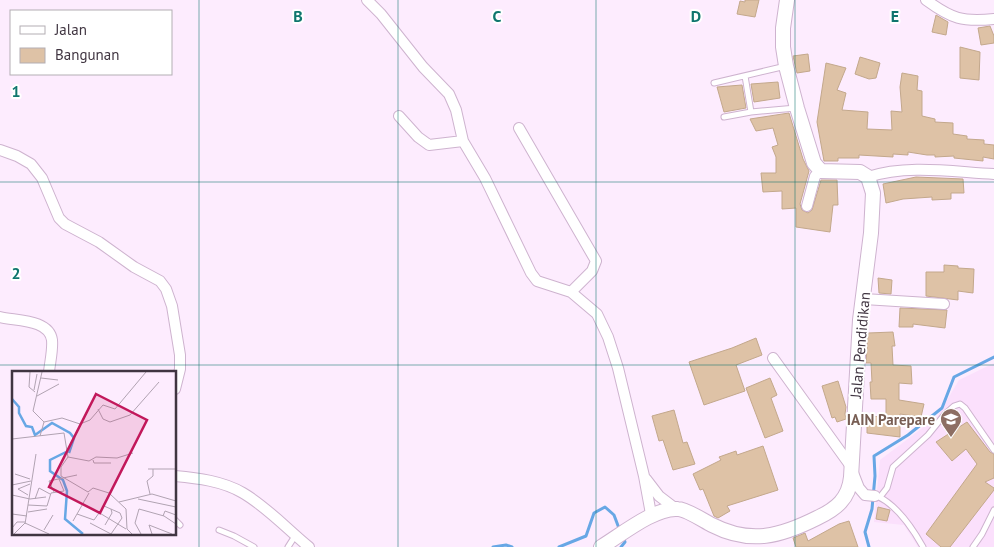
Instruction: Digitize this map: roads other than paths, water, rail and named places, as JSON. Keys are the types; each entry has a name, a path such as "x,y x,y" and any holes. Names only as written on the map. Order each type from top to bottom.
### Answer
{"street":[{"path":"367,0 448,94 456,110 463,141 486,178 536,281 571,292 597,314 608,337 618,368 644,476 651,514"},
{"path":"787,0 783,28 783,48 786,66 814,163 821,171"},
{"path":"926,0 939,10 962,20 994,19"},
{"path":"399,116 418,137 429,145 463,141"},
{"path":"519,128 596,261 592,271 571,292"},
{"path":"0,150 17,156 31,164 42,178 59,218 65,224 99,242 160,281 166,289 172,306 180,355 180,369 176,385"},
{"path":"807,206 815,176 821,171 860,172 868,177 892,171 912,170 994,174"},
{"name":"Jalan Pendidikan","path":"676,509 679,508 717,527 739,534 756,536 792,530 826,514 842,503 850,485 860,330 872,233 874,193 868,177"},
{"path":"864,299 944,304"},
{"path":"0,317 30,322 47,329 52,339 49,371"},
{"path":"773,358 850,465 858,488 873,496"},
{"path":"176,476 222,484 242,492 309,547"},
{"path":"644,476 659,496 676,509"},
{"path":"601,547 628,531 651,514 676,509"}],"lane":[{"path":"714,83 786,66"},
{"path":"745,76 751,112"},
{"path":"724,117 751,112 797,108"},
{"path":"923,547 910,524 873,496 887,488 893,467 928,435 945,414 954,406 960,404 965,408 994,450"},
{"path":"973,547 994,510"},
{"path":"176,521 180,525"},
{"path":"219,530 254,547"},
{"path":"288,547 295,536"}],"waterway":[{"path":"869,547 865,532 872,509 875,476 874,456 908,435 942,408 954,377 994,357"},
{"path":"559,547 586,536 594,513 605,507 614,515 620,531"},
{"path":"621,547 625,542 623,536"},
{"path":"493,547 506,545 512,547"}],"place":[{"name":"IAIN Parepare","path":"951,438"}]}
